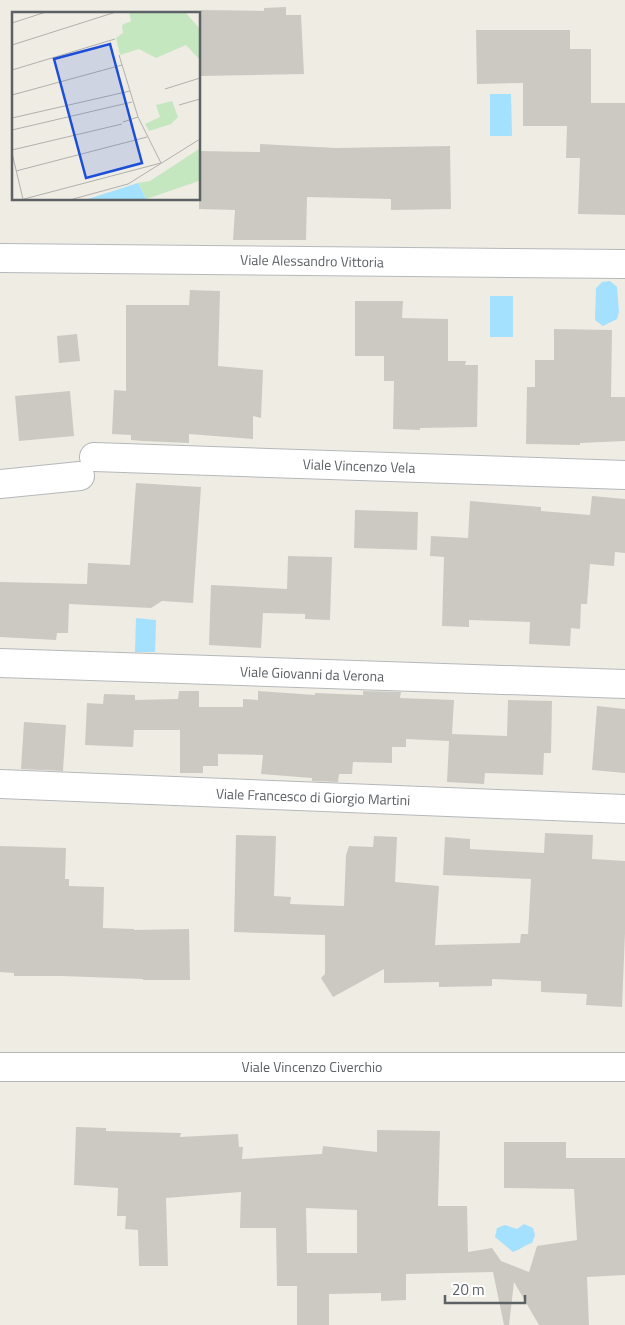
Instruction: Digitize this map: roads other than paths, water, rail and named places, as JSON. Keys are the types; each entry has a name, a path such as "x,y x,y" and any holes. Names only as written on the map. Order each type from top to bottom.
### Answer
{"street":[{"name":"Viale Alessandro Vittoria","path":"0,258 625,264"},
{"name":"Viale Vincenzo Vela","path":"0,484 87,467 625,475"},
{"name":"Viale Giovanni da Verona","path":"0,663 625,684"},
{"name":"Viale Francesco di Giorgio Martini","path":"0,784 625,809"},
{"name":"Viale Vincenzo Civerchio","path":"0,1067 625,1067"}],"water":[{"path":"490,94 511,94 512,136 490,136"},
{"path":"610,281 617,287 619,312 617,319 603,326 595,320 596,288 602,282"},
{"path":"490,296 513,296 513,337 490,337"},
{"path":"136,618 156,620 155,652 135,652"},
{"path":"524,1224 533,1228 535,1235 532,1243 513,1252 495,1237 497,1228 505,1225 517,1229"}]}
